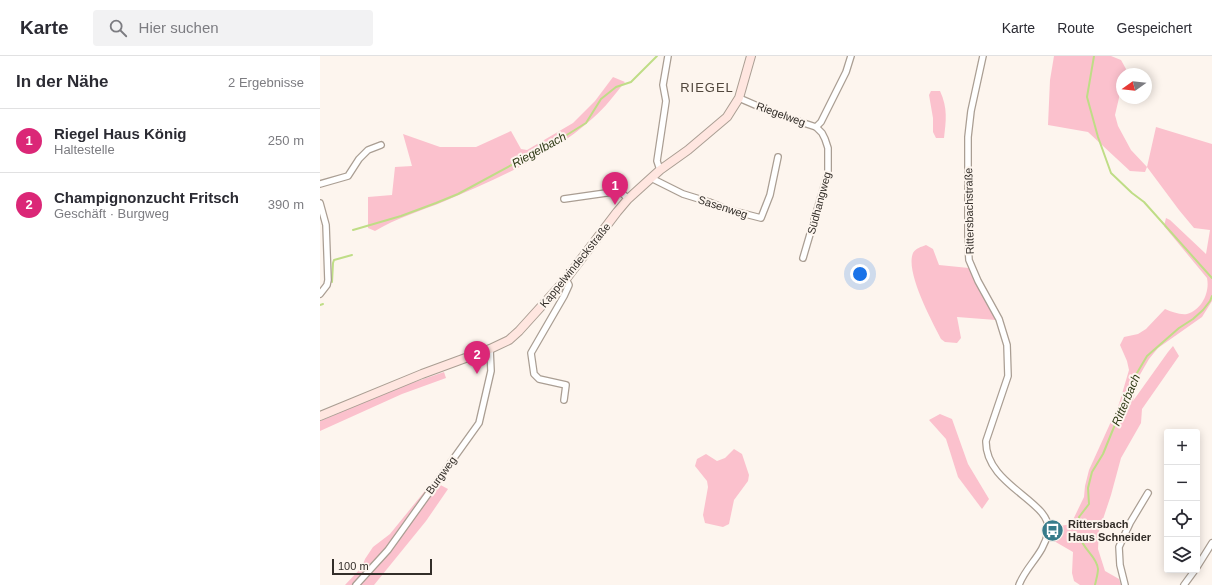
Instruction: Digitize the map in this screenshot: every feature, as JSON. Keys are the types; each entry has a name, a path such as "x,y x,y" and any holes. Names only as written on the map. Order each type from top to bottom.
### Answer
{"street":[{"path":"660,170 657,161 666,101 663,85 668,56"},
{"name":"Kappelwindeckstraße","path":"320,416 510,340 566,279 617,212 628,200 660,170 718,126 727,116 739,98 751,56"},
{"name":"Riegelweg","path":"739,98 776,114 816,127 821,122 846,72 851,56"},
{"name":"Rittersbachstraße","path":"984,56 971,111 968,137 968,249 969,260 978,281 991,302 1003,329 1008,345 1008,376 986,441 986,448 990,460 998,474 1038,508 1046,516 1049,524 1042,550 1018,585"},
{"name":"Südhangweg","path":"803,258 828,172 828,148 826,139 816,127"},
{"path":"320,184 348,176 359,159 368,150 381,145"},
{"name":"Sasenweg","path":"651,178 683,194 726,209 761,218 770,195 778,158"},
{"path":"564,199 620,191 628,200"},
{"path":"320,203 326,225 328,280 327,285 320,294"},
{"path":"564,400 566,385 539,379 534,374 530,353 564,296 569,285 566,279"},
{"name":"Burgweg","path":"356,585 388,550 479,423 491,371 490,349"},
{"path":"1125,585 1120,565 1119,547 1130,523 1148,493"},
{"path":"1200,562 1212,543"},
{"path":"1184,585 1193,573"}],"shaded area":[{"path":"1054,56 1111,56 1121,60 1125,68 1116,68 1116,104 1118,104 1115,115 1118,126 1131,150 1147,167 1145,172 1130,171 1088,132 1048,125 1050,80"},
{"path":"613,77 625,82 606,105 577,131 542,155 483,185 400,218 375,231 368,228 368,197 392,195 395,167 412,166 403,134 440,147 476,147 511,131 521,149 527,150 573,123 595,101"},
{"path":"931,91 940,91 943,97 946,120 944,138 936,138 933,132 933,118 929,95"},
{"path":"1156,127 1212,144 1212,301 1202,317 1158,348 1149,359 1138,378 1133,401 1173,346 1179,356 1142,409 1141,423 1121,458 1099,531 1098,549 1105,571 1119,579 1121,585 1080,585 1074,581 1072,573 1073,552 1054,541 1055,527 1071,524 1084,497 1089,470 1119,404 1129,370 1120,345 1124,337 1138,334 1146,329 1165,309 1187,314 1197,309 1204,300 1208,283 1207,278 1164,226 1166,218 1170,220 1206,254 1210,230 1194,228 1147,167"},
{"path":"926,245 933,249 939,265 969,268 996,320 957,317 961,338 957,343 945,342 941,339 926,309 916,284 913,272 913,253 917,249"},
{"path":"444,372 446,378 402,394 320,431 320,421 400,387"},
{"path":"940,414 952,419 968,464 989,499 982,509 958,477 946,439 929,420"},
{"path":"734,449 742,454 749,475 748,481 734,500 729,524 723,527 705,523 703,515 708,487 707,481 695,466 697,459 706,454 717,461 725,458"},
{"path":"433,481 448,489 426,521 374,585 345,585 362,567 365,559 373,547 390,534"}],"waterway":[{"name":"Riegelbach","path":"353,230 401,216 458,194 519,161 541,151 586,123 601,99 616,87 631,82 657,56"},
{"name":"Ritterbach","path":"1094,56 1087,97 1098,137 1111,173 1144,202 1212,278"},
{"path":"332,282 334,260 352,255"},
{"name":"Ritterbach","path":"1080,526 1079,517 1089,504 1088,488 1092,472 1103,454 1134,378 1147,356 1179,328 1203,310 1212,296"},
{"path":"1080,536 1081,541 1097,564 1098,571 1095,585"}],"place":[{"name":"Riegel Haus König","path":"615,205"},
{"name":"Champignonzucht Fritsch","path":"477,374"},
{"name":"Rittersbach Haus Schneider","path":"1052,530"}],"district":[{"name":"RIEGEL","path":"707,87"}]}
